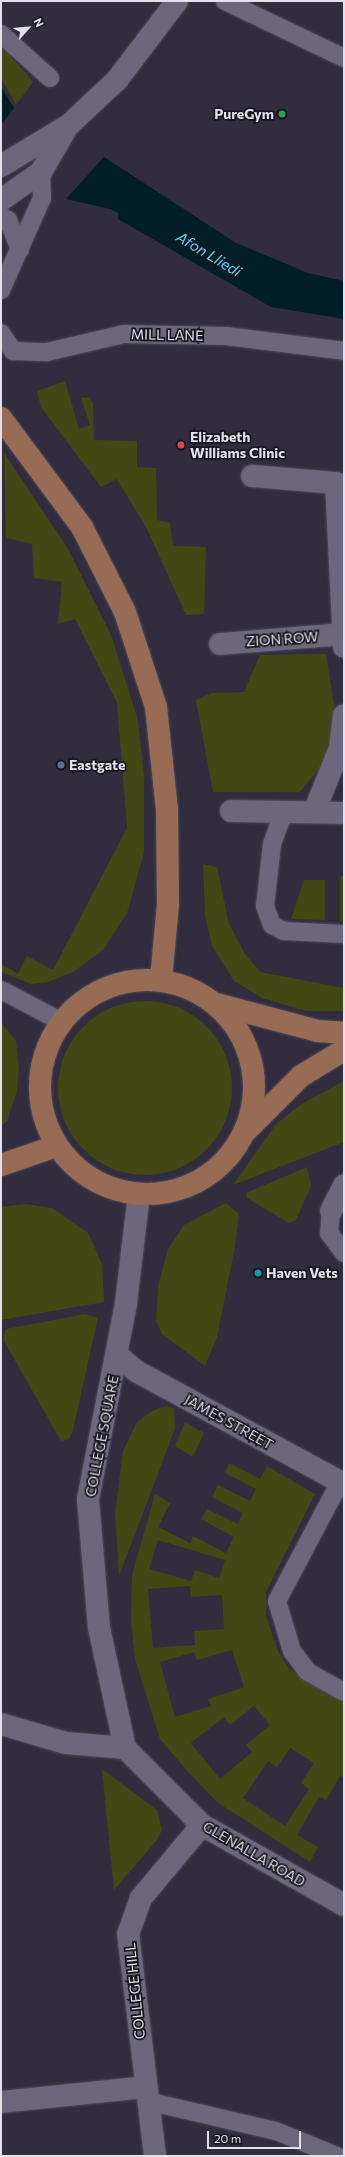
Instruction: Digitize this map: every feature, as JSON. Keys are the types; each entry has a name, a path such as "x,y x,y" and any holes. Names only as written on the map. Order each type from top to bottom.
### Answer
{"main road":[{"path":"1,418 82,527 125,612 156,706 167,810 168,904 161,979"},
{"path":"344,1033 318,1031 216,1004 190,988 161,979 123,981 88,995 60,1021 45,1050 39,1082 43,1116 56,1146 79,1170 107,1187 139,1194 164,1193 206,1176 230,1155 244,1134 301,1076 344,1050"},
{"path":"216,1004 245,1041 252,1064 252,1111 244,1134"},
{"path":"1,1165 56,1146"}],"street":[{"path":"2,165 69,125 117,80 177,1"},
{"path":"1,200 41,172 69,125"},
{"name":"ZION ROW","path":"220,644 344,641 336,483 252,476"},
{"path":"314,812 340,748 344,715"},
{"path":"231,811 344,813"},
{"path":"331,1211 344,1185"},
{"name":"COLLEGE SQUARE","path":"125,1748 99,1628 88,1499 117,1355 139,1194"},
{"name":"JAMES STREET","path":"117,1355 136,1371 342,1483"},
{"path":"1,1724 66,1743 125,1748"},
{"name":"GLENALLA ROAD","path":"125,1748 202,1825 344,1906"},
{"name":"COLLEGE HILL","path":"155,2156 146,2094 128,1934 140,1898 202,1825"},
{"path":"1,2102 146,2094"}],"lane":[{"path":"225,1 344,58"},
{"path":"1,34 50,78"},
{"path":"1,290 42,198 41,172"},
{"path":"1,216 8,220 20,250"},
{"name":"MILL LANE","path":"1,333 13,351 47,352 131,334 226,336 344,351"},
{"path":"284,812 272,844 264,906 272,925 284,930 344,934"},
{"path":"1,990 60,1021"},
{"path":"331,1211 329,1233 344,1252"},
{"path":"342,1483 278,1601 292,1651 308,1672 344,1692"},
{"path":"146,2094 276,2131 337,2156"}],"green space":[{"path":"1,45 33,82 16,105 1,78"},
{"path":"65,381 79,429 90,425 81,398 89,397 93,403 94,440 137,441 137,467 156,468 157,520 170,523 173,546 206,547 204,614 186,615 147,529 117,479 101,487 41,407 37,391"},
{"path":"4,453 67,547 111,635 138,720 144,776 144,852 127,913 103,950 73,972 48,982 31,984 1,972 1,964 18,974 27,956 53,970 127,828 117,703 75,619 58,624 62,582 34,578 32,544 6,538"},
{"path":"326,654 337,724 321,766 300,792 213,792 196,700 212,693 244,692 260,655"},
{"path":"203,864 217,867 229,924 245,954 260,972 344,988 344,1011 306,1011 262,998 234,981 212,946 205,916"},
{"path":"340,876 344,876 344,922 340,921"},
{"path":"304,880 325,880 325,920 291,919"},
{"path":"145,1001 162,1003 186,1011 200,1021 212,1033 222,1047 228,1063 232,1088 230,1105 222,1129 212,1143 200,1155 186,1165 170,1171 145,1175 128,1173 104,1165 90,1155 78,1143 68,1129 62,1113 58,1088 60,1071 68,1047 78,1033 90,1021 104,1011 120,1005"},
{"path":"1,1022 16,1041 19,1069 17,1091 7,1121 1,1126"},
{"path":"344,1081 344,1142 233,1185 276,1124 303,1103"},
{"path":"307,1167 311,1186 296,1220 289,1223 247,1198 246,1193"},
{"path":"226,1203 239,1214 235,1246 217,1337 205,1366 162,1334 156,1321 158,1286 168,1249 184,1225"},
{"path":"26,1204 52,1208 88,1233 102,1264 104,1302 1,1320 1,1207"},
{"path":"85,1314 98,1318 73,1430 69,1439 61,1441 4,1341 4,1334 6,1329"},
{"path":"166,1406 174,1408 175,1429 119,1576 115,1514 123,1451 137,1422 154,1410"},
{"path":"185,1422 204,1433 193,1457 175,1446"},
{"path":"229,1463 260,1479 267,1466 315,1494 266,1592 266,1615 278,1651 289,1669 344,1703 344,1778 340,1776 326,1800 319,1797 297,1835 318,1847 310,1862 218,1803 189,1773 160,1739 135,1659 131,1620 132,1575 155,1494 170,1503 158,1527 190,1543 193,1536 226,1553 234,1537 201,1519 207,1509 238,1524 243,1513 212,1497 218,1485 250,1501 256,1489 225,1473","holes":["158,1540 225,1560 219,1578 195,1570 191,1581 149,1569","190,1586 191,1597 222,1595 224,1629 194,1631 195,1645 153,1648 148,1589","232,1650 244,1687 208,1699 211,1706 175,1717 160,1662 194,1652 197,1660","254,1706 270,1725 246,1745 252,1752 220,1779 191,1743 224,1717 230,1725","290,1748 314,1763 301,1783 309,1789 285,1826 243,1798 268,1761 277,1767"]},
{"path":"102,1769 157,1810 162,1830 157,1840 114,1890"}],"water":[{"path":"1,87 14,108 1,125"},
{"name":"Afon Lliedi","path":"104,157 236,243 308,273 344,281 344,319 271,307 118,219 118,213 110,209 66,199"}],"place":[{"name":"PureGym","path":"282,114"},
{"name":"Elizabeth Williams Clinic","path":"181,445"},
{"name":"Eastgate","path":"61,765"},
{"name":"Haven Vets","path":"258,1273"}]}
